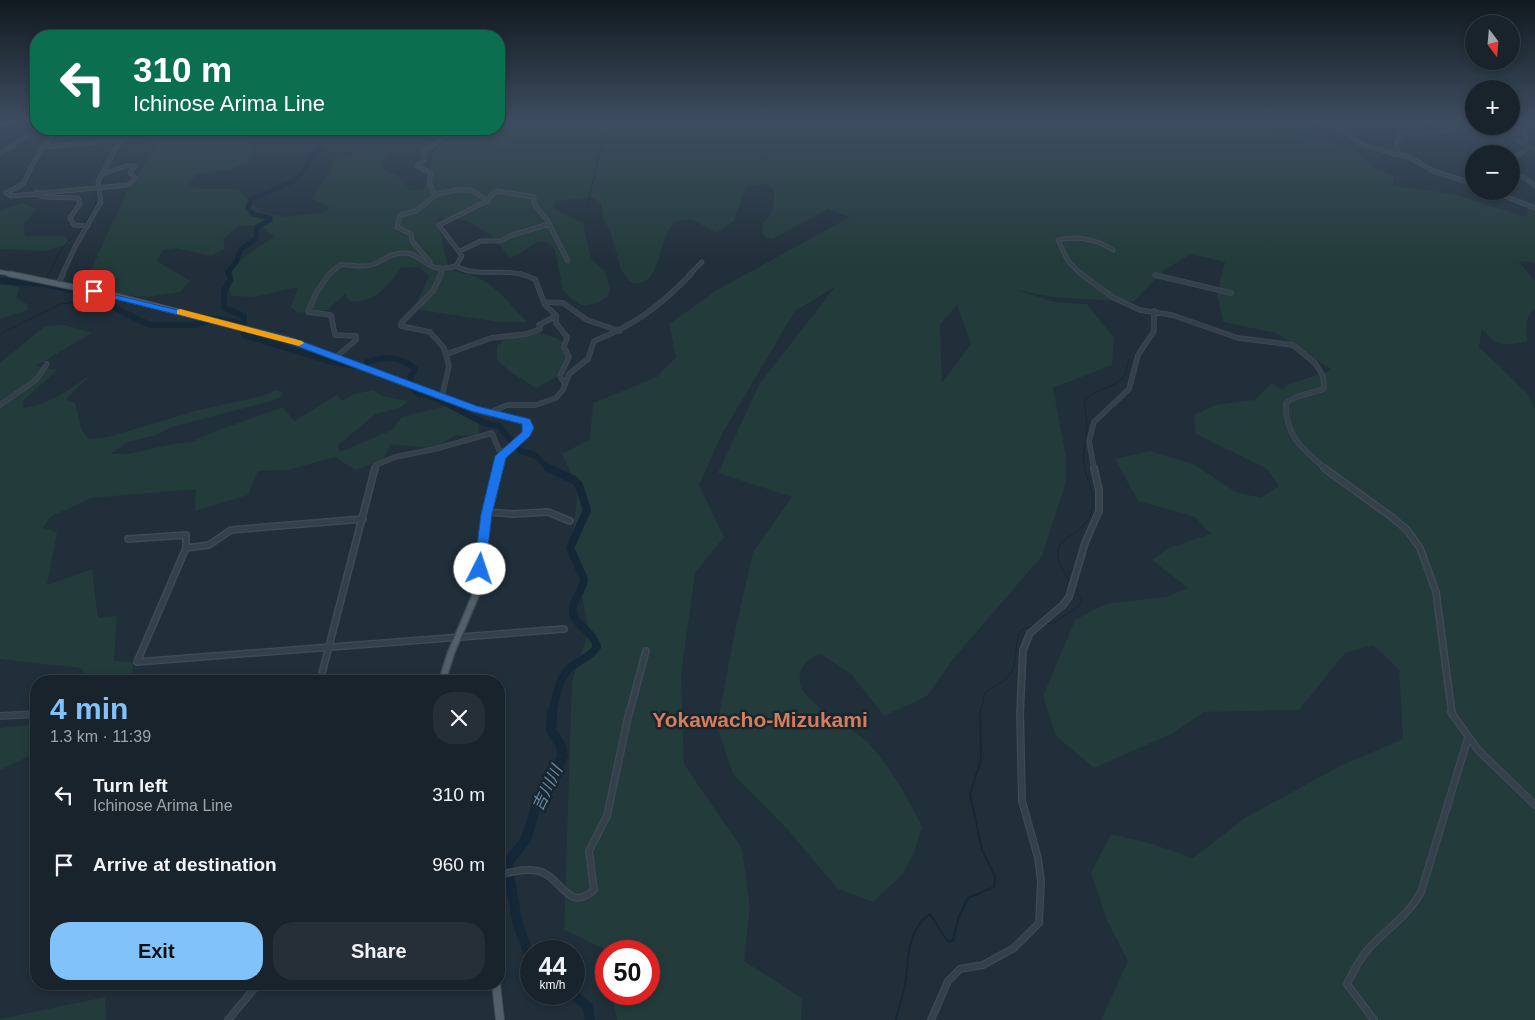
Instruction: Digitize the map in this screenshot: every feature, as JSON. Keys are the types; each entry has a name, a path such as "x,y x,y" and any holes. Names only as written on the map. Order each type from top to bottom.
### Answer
{"main road":[{"path":"0,272 136,301 289,340 337,356 474,409 526,422 528,428 521,440 501,456 487,512 479,581 444,675"},
{"path":"497,990 500,1020"}],"street":[{"path":"32,168 23,184 6,193 11,196 98,186 128,185 135,178 130,173 134,168"},
{"path":"58,284 76,245 101,202 98,186 107,168"},
{"path":"103,174 121,168"},
{"path":"419,168 431,173 429,182 435,196"},
{"path":"1427,168 1465,181"},
{"path":"1520,176 1535,186"},
{"path":"441,269 425,258 412,241 411,234 397,227 400,215 416,211 435,196 463,190 478,193 488,200"},
{"path":"456,266 462,259 460,251 454,247 450,238 439,225 443,221 460,215 472,206 488,200 494,192 500,191 516,196 534,197 534,204 549,224 563,255 568,261"},
{"path":"36,192 42,197 78,198 80,204 70,218 74,225 88,226"},
{"path":"1515,200 1535,208"},
{"path":"460,251 481,241 501,241 512,235 549,224"},
{"path":"1114,250 1107,245 1090,240 1070,238 1058,240 1061,249 1071,262 1094,286 1127,306 1165,313 1237,337 1294,345 1318,368 1325,381 1324,389 1296,396 1286,403 1284,418 1289,430 1315,462 1383,508 1404,526 1416,544 1426,561 1438,604 1451,712 1456,724 1535,804"},
{"path":"337,356 356,340 356,336 335,334 331,315 308,312 321,283 336,266 344,264 372,265 390,255 410,253 433,268 441,269 456,266 487,272 515,272 535,279 544,302 556,316 556,323 567,337 564,347 569,357 560,376 564,385"},
{"path":"491,412 507,405 536,405 556,398 570,374 588,359 594,340 620,331 664,302 702,262"},
{"path":"441,269 441,279 421,305 400,323 401,326 430,332 447,354 450,362 450,371 442,396"},
{"path":"1156,275 1231,293"},
{"path":"544,302 564,303 587,320 616,328 620,331"},
{"path":"931,1020 948,981 960,968 983,965 1014,948 1039,923 1041,881 1038,858 1022,801 1020,769 1020,699 1025,642 1037,625 1063,605 1069,597 1100,501 1098,481 1090,456 1092,429 1095,420 1130,387 1136,369 1137,357 1152,337 1156,323 1154,311"},
{"path":"447,354 491,338 530,334 540,329 539,325 545,320 556,316"},
{"path":"0,405 36,380 47,364"},
{"path":"322,675 376,464 387,459 492,433 499,450 505,451"},
{"path":"487,512 513,514 548,512 570,521"},
{"path":"186,548 209,545 230,530 363,519"},
{"path":"128,539 186,535 186,548 137,662 564,629"},
{"path":"505,874 516,872 543,873 575,898 590,895 594,890 590,851 607,816 624,730 646,651"},
{"path":"0,716 30,714"},
{"path":"1374,1020 1347,984 1363,955 1412,908 1422,892 1436,839 1468,738"},
{"path":"228,1020 253,990"}],"green space":[{"path":"142,168 233,168 197,174 188,185 202,189 238,189 260,212 284,217 325,212 329,207 312,199 330,168 383,168 383,170 398,176 409,190 422,190 428,182 431,168 1374,168 1393,175 1393,186 1453,194 1465,198 1465,200 1472,200 1527,217 1527,203 1535,202 1535,263 1519,262 1535,281 1535,309 1527,319 1528,341 1502,344 1492,340 1482,329 1479,347 1528,394 1535,409 1535,1020 1101,1020 1128,961 1107,920 1091,873 1111,834 1152,844 1193,858 1245,818 1340,766 1403,739 1399,670 1373,645 1345,653 1299,710 1204,712 1171,734 1094,768 1056,736 1043,696 1075,620 1105,604 1166,597 1188,588 1152,560 1169,548 1211,534 1195,517 1138,501 1115,459 1150,451 1193,464 1236,492 1261,498 1279,486 1267,469 1196,434 1194,415 1215,405 1254,400 1272,383 1283,390 1287,385 1332,370 1276,333 1223,322 1217,294 1225,262 1191,254 1163,271 1133,302 1052,297 1016,290 1055,302 1087,304 1114,338 1112,365 1053,388 1066,457 1066,482 1042,556 953,659 927,696 884,716 852,675 821,654 810,659 802,668 800,685 803,691 813,702 860,736 874,750 897,782 922,827 915,850 903,874 873,902 838,889 787,829 733,774 717,726 734,636 753,552 792,497 718,473 760,383 835,287 795,311 722,434 699,485 724,537 695,573 681,675 684,764 742,849 750,908 744,961 802,998 801,1020 617,1020 614,1005 660,1005 660,940 595,940 595,944 564,930 572,681 589,632 572,544 578,489 562,454 590,439 593,403 657,377 676,357 669,324 717,290 850,217 828,209 772,239 765,237 762,232 763,223 773,208 774,190 767,184 746,186 734,221 716,233 692,220 682,220 674,224 664,241 654,271 649,278 635,284 629,281 621,270 610,231 604,220 601,203 592,197 556,201 553,208 583,223 591,258 606,273 610,290 608,296 597,303 587,305 581,305 569,297 563,290 555,250 549,244 537,242 521,253 509,257 493,237 466,220 437,218 447,261 451,268 458,272 475,276 487,283 528,322 499,322 414,309 429,276 419,267 400,268 385,288 372,297 357,302 349,301 345,294 327,310 298,313 291,307 298,287 254,297 232,296 225,278 245,256 274,237 260,225 238,226 223,239 225,249 211,256 175,248 163,250 157,261 190,281 180,292 148,297 104,293 89,274 127,191","holes":["957,305 971,344 942,383 940,325"]},
{"path":"23,203 36,209 24,224 25,236 65,236 70,243 46,251 0,249 0,213 4,209"},
{"path":"0,284 20,287 16,298 27,304 28,310 0,319"},
{"path":"65,325 92,333 36,366 57,370 24,400 23,408 52,400 94,372 66,399 75,403 81,428 88,439 108,437 195,411 262,396 276,390 283,392 280,397 271,401 172,427 156,435 128,442 110,454 128,454 172,444 191,442 213,432 283,407 294,421 337,395 342,401 354,394 373,390 382,396 409,401 399,408 376,414 338,445 340,452 392,430 402,417 450,405 458,406 478,418 479,433 475,436 455,435 435,449 391,444 383,460 356,470 334,457 288,470 258,471 248,495 195,511 196,489 91,498 50,517 43,528 57,532 47,585 92,569 98,618 117,616 114,661 133,662 132,675 85,675 81,668 0,659 0,363 45,326"},
{"path":"530,331 557,338 568,347 570,361 560,375 536,388 510,372 497,359 497,346 508,336"},
{"path":"30,725 30,756 0,770 0,728"},
{"path":"105,997 106,1020 0,1020 0,1019"}],"waterway":[{"path":"229,275 228,272 236,262 241,249 256,239 257,227 270,220 270,218 253,214 248,208 251,199 294,181 306,168"},
{"path":"587,207 596,168"},
{"path":"85,224 96,203 93,189"},
{"path":"47,278 61,249 83,227"},
{"path":"229,274 230,280 224,291 224,308 244,316 243,324"},
{"name":"吉川川","path":"0,281 44,284 99,296 119,310 150,325 193,325 215,319 243,324"},
{"path":"0,334 61,304 75,302 91,294"},
{"name":"吉川川","path":"243,324 244,335 329,361 355,366"},
{"name":"吉川川","path":"367,362 386,358 398,359 415,369 410,377 411,382"},
{"path":"1071,583 1061,566 1057,554 1060,546 1066,539 1082,527 1089,518 1093,505 1084,460 1087,427 1084,400 1094,393 1117,383 1125,375 1129,359"},
{"name":"吉川川","path":"412,387 417,393 436,398 484,423 499,426 520,451 535,455 548,468"},
{"name":"吉川川","path":"548,468 574,480 579,485 587,510 570,548 584,579 573,609 576,620 595,641 597,647 589,656 567,671 558,688 552,714"},
{"path":"1042,625 1056,622 1081,604 1082,600 1075,587"},
{"path":"980,714 985,693 1006,679 1014,667 1017,642 1021,630 1036,625"},
{"name":"吉川川","path":"524,940 518,925 507,864 526,839 537,804 563,756 561,746 551,730 552,712"},
{"path":"896,1020 905,986 910,946 922,921 930,914 949,942 953,940 958,919 968,898 994,887 995,876 982,850 970,794 981,760 980,714"},
{"name":"吉川川","path":"585,1004 588,1007 590,1020"}],"slow traffic":[{"path":"180,312 299,343"}],"district":[{"name":"Yokawacho-Mizukami","path":"760,719"}],"route":[{"path":"94,291 289,340 359,364 474,409 520,418 526,422 528,428 526,434 501,456 486,514 480,569"}]}
